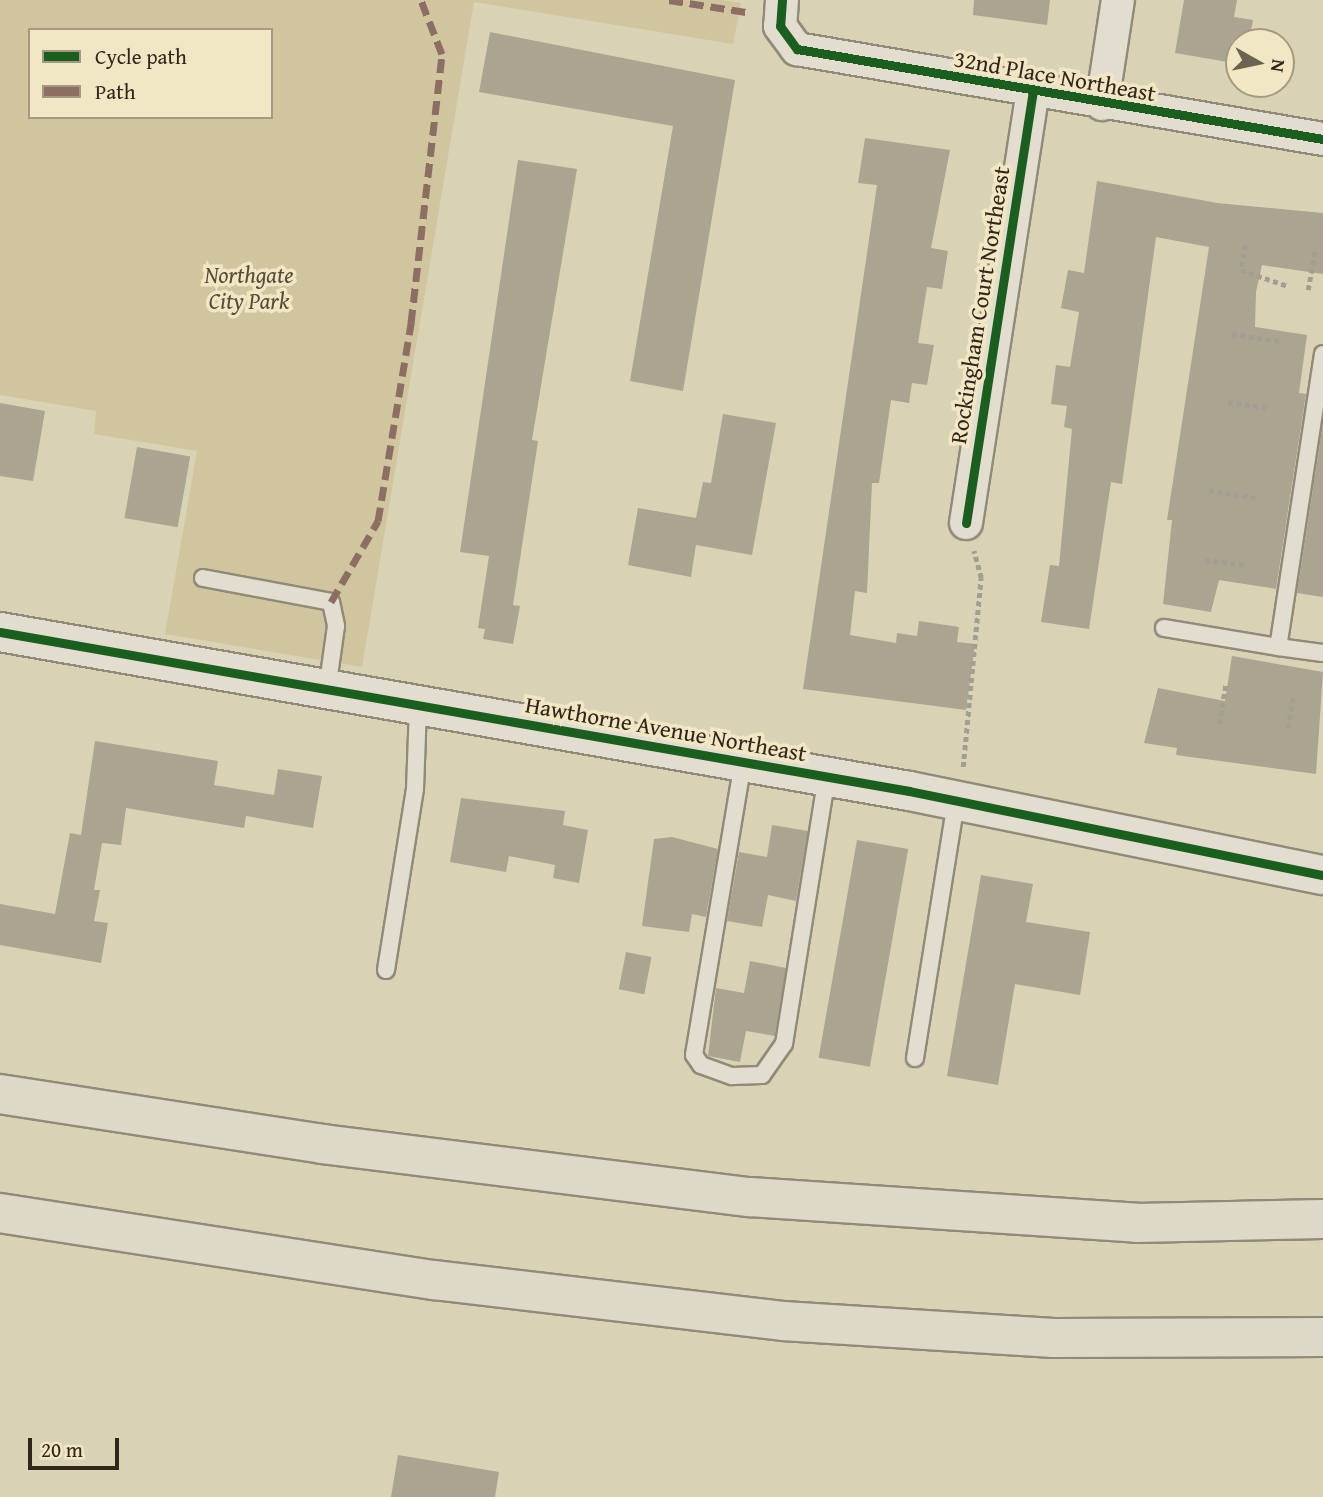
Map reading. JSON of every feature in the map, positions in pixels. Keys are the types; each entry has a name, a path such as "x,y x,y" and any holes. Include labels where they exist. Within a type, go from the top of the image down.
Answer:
{"highway":[{"path":"0,1094 350,1147 790,1201 1137,1223 1323,1219"},
{"path":"0,1213 435,1280 783,1321 1053,1338 1323,1337"}],"main road":[{"name":"Hawthorne Avenue Northeast","path":"0,632 827,776 959,785 1323,875"}],"street":[{"name":"32nd Place Northeast","path":"782,0 785,39 810,52 1102,104 1323,139"},
{"path":"1102,104 1118,0"},
{"name":"Rockingham Court Northeast","path":"966,523 1033,92"}],"lane":[{"path":"1278,647 1323,354"},
{"path":"203,578 331,602 336,626 327,690"},
{"path":"1164,628 1323,653"},
{"path":"386,970 415,789 418,706"},
{"path":"743,762 694,1055 701,1065 732,1076 762,1075 784,1044 827,776"},
{"path":"915,1058 959,785"}],"path":[{"path":"1246,245 1241,270 1288,286"},
{"path":"1308,290 1315,251"},
{"path":"1232,334 1279,341"},
{"path":"1228,402 1269,408"},
{"path":"1209,490 1255,498"},
{"path":"959,785 968,739 981,578 966,523"},
{"path":"1205,560 1244,565"},
{"path":"1219,724 1226,683"},
{"path":"1288,728 1293,695"}],"green space":[{"name":"Northgate City Park","path":"0,0 722,0 741,3 733,44 474,2 362,667 165,634 197,451 94,434 96,411 0,395"}],"building":[{"path":"974,0 1050,0 1047,25 973,15"},
{"path":"1184,0 1237,0 1234,17 1253,20 1252,28 1225,28 1225,61 1175,53"},
{"path":"490,32 735,80 683,391 630,381 673,126 479,92"},
{"path":"865,138 950,150 931,248 948,251 942,289 927,287 918,343 934,345 927,385 912,383 909,403 891,400 879,483 872,483 867,593 855,591 850,635 896,643 897,633 917,636 919,621 959,627 957,642 975,644 966,710 803,689 877,185 858,183"},
{"path":"518,160 577,169 532,440 538,441 513,605 520,606 513,644 483,639 485,629 478,628 489,556 460,552"},
{"path":"1097,181 1217,203 1323,213 1323,274 1262,265 1256,292 1255,327 1307,335 1299,393 1306,394 1276,589 1219,580 1211,612 1163,604 1172,520 1167,520 1209,247 1156,237 1122,484 1111,482 1089,629 1041,622 1050,565 1059,566 1072,429 1064,427 1067,406 1051,404 1056,365 1070,367 1079,312 1061,308 1068,270 1084,273"},
{"path":"0,403 45,411 33,481 0,476"},
{"path":"723,414 776,423 752,555 696,545 691,577 628,565 638,508 696,518 703,482 711,483"},
{"path":"1323,423 1323,597 1297,593"},
{"path":"137,447 190,456 178,527 124,518"},
{"path":"1232,656 1323,672 1316,774 1176,755 1177,748 1144,743 1158,688 1225,701"},
{"path":"95,741 218,761 214,785 274,795 278,769 322,776 313,828 246,816 244,828 126,808 121,845 102,843 94,890 100,890 94,921 108,923 101,963 0,945 0,904 55,914 70,833 81,835"},
{"path":"461,798 565,811 563,825 588,830 579,883 553,878 555,865 509,856 506,872 450,862"},
{"path":"772,825 808,831 796,901 768,895 762,927 727,921 739,852 767,857"},
{"path":"672,837 718,849 706,917 692,914 689,932 642,926 654,839"},
{"path":"857,840 908,849 870,1067 819,1058"},
{"path":"981,875 1033,884 1026,922 1090,932 1080,995 1015,984 998,1085 947,1076"},
{"path":"626,952 652,957 644,994 619,989"},
{"path":"750,961 786,968 775,1036 746,1031 740,1062 708,1056 716,988 744,993"},
{"path":"398,1455 499,1472 495,1497 391,1497"}],"marked path":[{"path":"331,602 378,521 411,323 442,54 421,0"},
{"path":"669,0 746,12"}],"cycle path":[{"path":"782,0 780,26 797,49 1323,139"},
{"path":"966,523 1033,92"},
{"path":"0,632 909,791 1323,875"}]}
